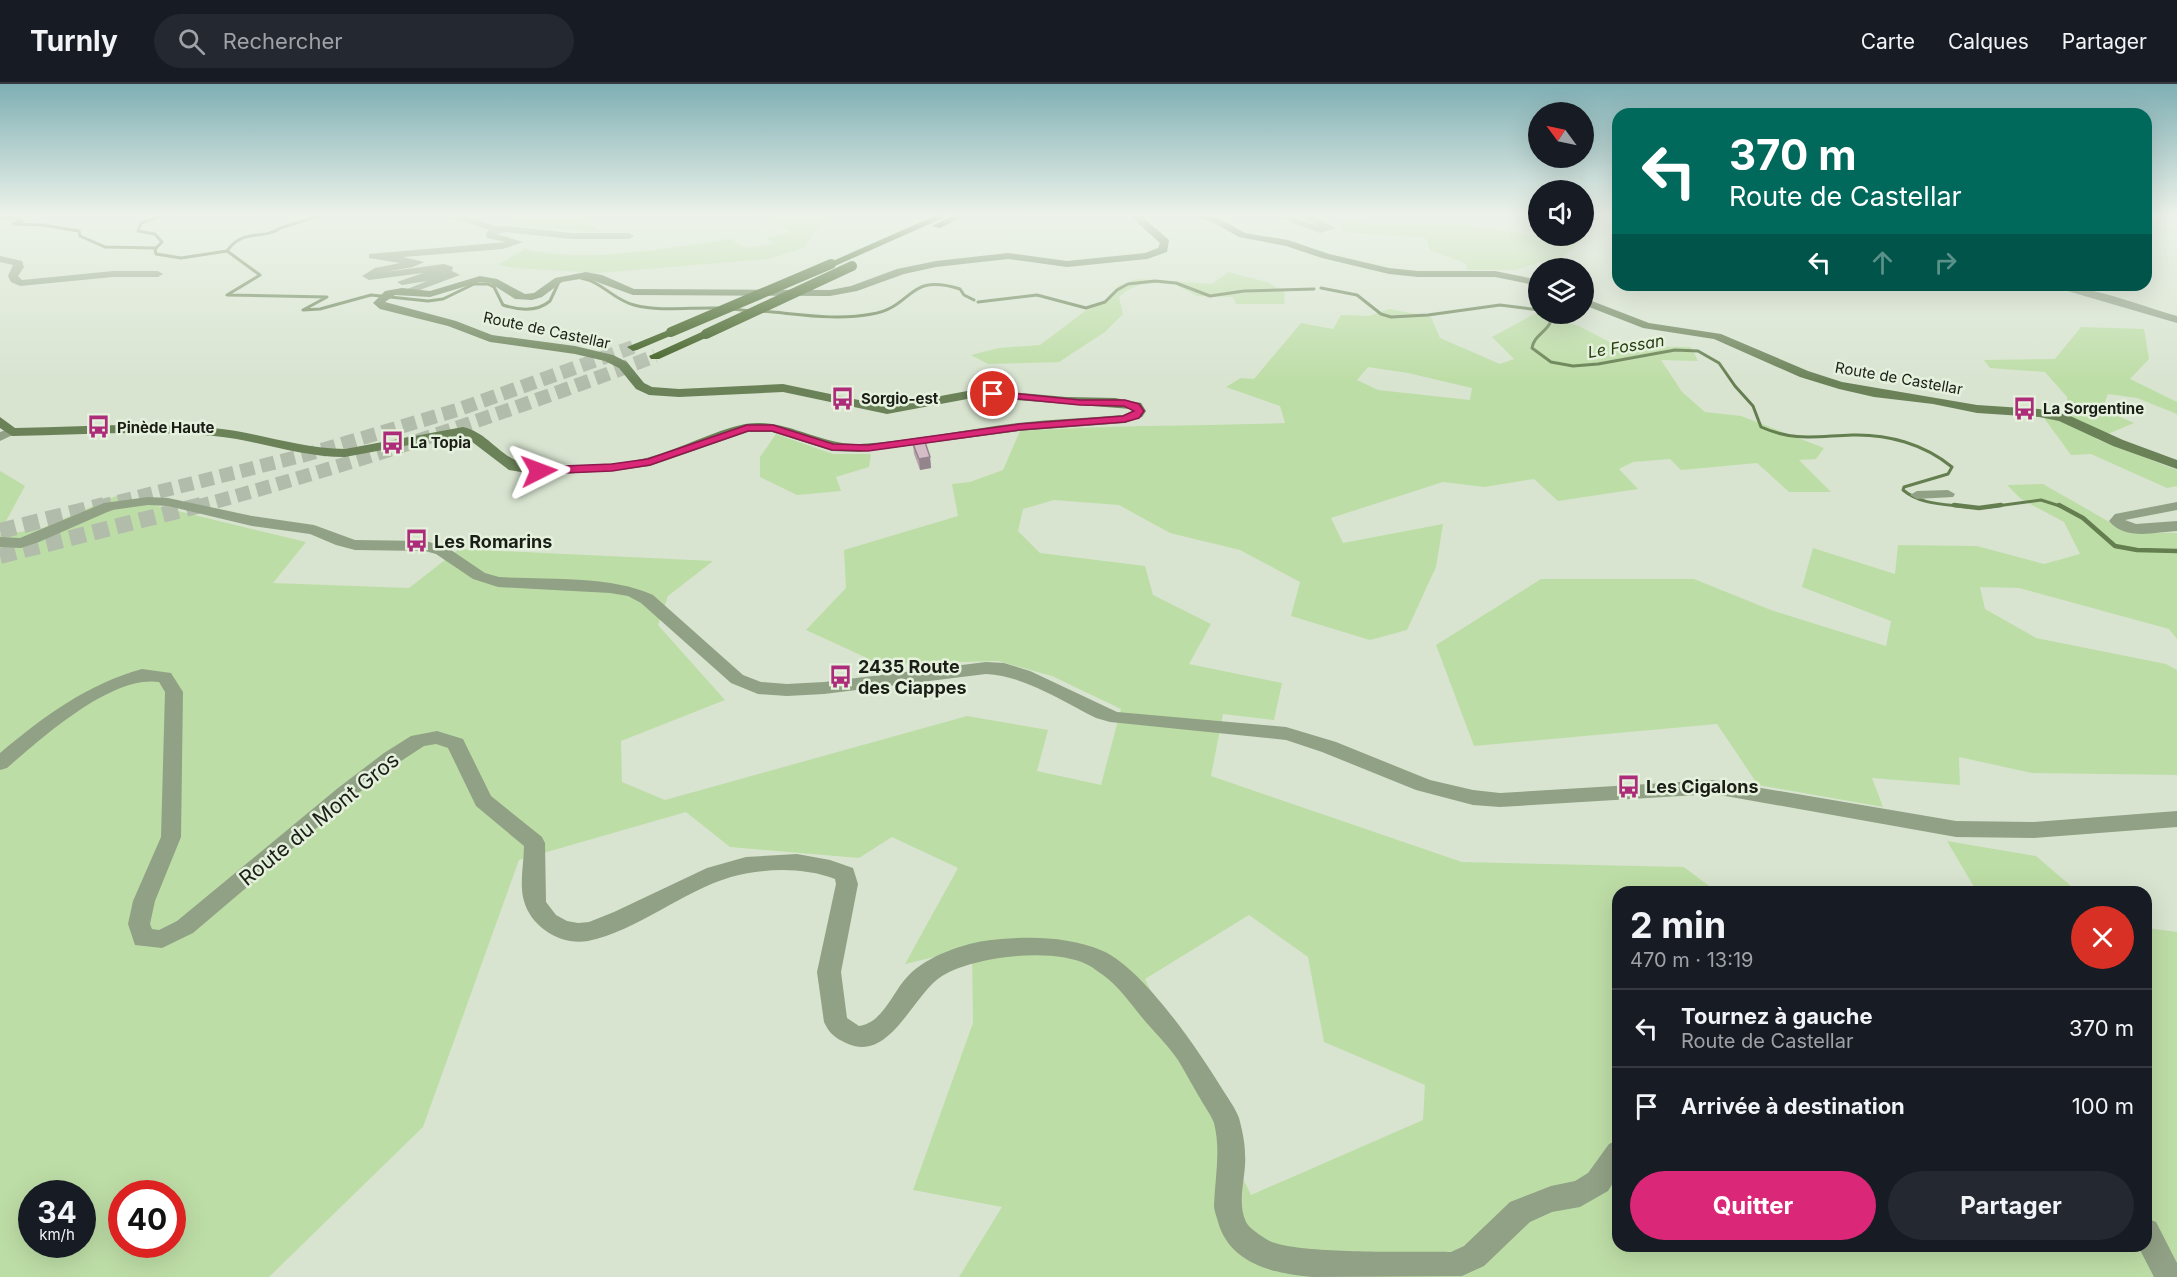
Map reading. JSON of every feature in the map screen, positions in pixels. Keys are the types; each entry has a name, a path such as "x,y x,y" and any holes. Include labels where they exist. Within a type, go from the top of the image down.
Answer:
{"highway":[{"path":"633,347 818,270"},
{"path":"655,356 844,270"}],"street":[{"path":"17,270 13,276 20,283 99,275 158,274"},
{"path":"383,270 369,274 369,277 424,270"},
{"path":"405,292 455,275 402,282 447,270"},
{"name":"Route de Castellar","path":"0,421 6,434 140,429 216,432 326,453 345,453 463,431 470,433 499,458 514,467 539,471 612,467 650,462 747,428 773,428 832,447 868,448 1019,427 1125,419 1135,416 1139,411 1136,406 1125,403 1080,402 993,394 952,396 921,405 887,410 783,388 662,393 640,386 623,365 609,358 575,350 490,338 452,323 384,307 380,303 385,296 405,292 436,294 482,279 496,282 516,297 531,298 539,295 552,283 587,275 595,276 620,289 633,292 830,293 853,289 908,270"},
{"path":"1383,270 1418,274 1496,274 1528,281"},
{"path":"2079,291 2177,320"},
{"name":"Route de Castellar","path":"1594,305 1647,326 1717,336 1804,374 1839,385 1874,393 1934,400 1977,409 2039,413 2063,418 2118,443 2177,465"},
{"path":"1917,495 1948,494"},
{"path":"0,542 21,543 100,509 124,503 148,501 168,502 252,521 314,530 341,542 356,545 426,546 442,550 479,576 498,582 610,588 632,592 646,599 737,680 758,688 787,690 825,688 963,670 1004,669 1024,675 1103,714 1273,731 1303,737 1417,784 1450,795 1475,799 1500,800 1714,787 1956,829 2034,830 2177,819"},
{"path":"2177,506 2120,517 2117,520 2120,525 2131,528 2177,526"},
{"name":"Route du Mont Gros","path":"0,763 30,738 94,695 121,681 143,675 165,677 174,692 171,837 144,901 139,924 143,938 162,939 185,927 345,793 391,758 418,741 437,737 456,744 483,801 535,843 535,903 546,921 562,930 587,932 617,921 716,874 745,866 772,862 830,868 845,874 847,884 830,972 836,1022 843,1030 858,1037 871,1035 885,1025 917,982 934,969 963,956 989,948 1037,947 1072,950 1096,958 1123,977 1186,1052 1226,1119 1232,1154 1228,1208 1234,1232 1262,1254 1291,1261 1343,1265 1452,1266 1474,1256 1520,1212 1551,1199 1581,1194 1598,1182 1612,1162"},
{"path":"2152,1244 2169,1277"}],"green space":[{"path":"543,270 638,270 598,273"},
{"path":"1229,272 1269,283 1285,293 1284,304 1236,304 1233,297 1197,296 1176,285 1158,283 1139,285 1119,297 1123,314 1105,332 1059,362 988,364 971,355 999,348 1040,345 1085,311 1106,302 1118,286 1137,279 1212,284"},
{"path":"1389,309 1431,317 1440,338 1500,364 1514,359 1492,337 1528,317 1528,324 1579,326 1617,346 1691,347 1698,361 1661,360 1682,392 1705,412 1741,416 1824,448 1816,459 1799,460 1831,492 1789,492 1757,463 1681,470 1670,459 1633,462 1619,469 1638,489 1558,501 1534,479 1484,487 1443,482 1331,518 1343,543 1443,524 1436,567 1407,630 1370,640 1291,616 1300,582 1240,550 1170,533 1119,505 1054,500 1023,509 1018,531 1040,553 1145,566 1153,595 1211,624 1189,664 1282,683 1274,720 1223,714 1211,776 1462,862 1684,867 1709,886 1612,886 1612,1252 2152,1252 2152,929 2177,932 2177,1277 959,1277 1002,1207 913,1190 973,1023 972,948 905,964 958,868 892,837 859,858 730,847 686,812 519,860 423,1127 269,1277 0,1277 0,534 38,530 116,496 306,542 273,583 409,588 459,549 713,561 668,596 658,625 725,700 621,741 622,782 665,800 967,716 1048,730 1037,771 1101,785 1121,709 1052,676 998,661 880,664 806,630 846,588 844,550 958,516 952,484 970,482 1003,470 1020,431 1285,423 1280,406 1226,387 1241,378 1254,379 1301,323 1333,329 1341,315 1369,316","holes":["1368,367 1408,373 1472,388 1470,400 1378,390 1357,380","1249,915 1308,957 1324,1042 1425,1085 1423,1120 1251,1195 1145,979"]},
{"path":"2081,327 2144,329 2149,359 2130,379 2177,402 2177,414 2137,398 2108,394 2102,409 2134,423 2096,439 2177,470 2177,486 2167,488 2091,454 2071,455 2044,418 2068,412 2067,397 2045,372 1990,368 1984,360 2055,359"},
{"path":"776,434 833,454 871,454 869,467 836,477 841,491 797,495 760,477 760,457"},
{"path":"0,471 25,486 0,532"},
{"path":"2043,484 2127,532 2177,533 2177,639 2169,629 2019,588 1980,587 1985,609 2036,638 2166,664 2177,670 2177,775 2032,773 1959,757 1960,785 1872,778 1883,807 1758,785 1717,724 1474,746 1436,645 1541,579 1694,579 1771,610 1886,646 1891,621 1802,587 1813,548 1895,574 1898,545 1977,546 2044,564 2080,554 2064,522 2021,499 2007,485"},
{"path":"1947,841 2036,856 2071,886 1973,886"}],"building":[{"path":"925,442 930,457 919,459 913,444"}],"waterway":[{"name":"Le Fossan","path":"253,270 260,275 227,295 327,297 303,310 320,309 371,295 428,301 443,299 474,284 488,284 494,287 503,305 521,309 533,308 550,301 558,284"},
{"name":"Le Fossan","path":"581,278 595,283 634,305 665,309 718,308"},
{"name":"Le Fossan","path":"978,302 1037,295 1086,308 1105,302 1117,290 1128,284 1155,281 1176,283 1210,296 1244,291 1314,289"},
{"name":"Le Fossan","path":"762,311 831,317 872,314 886,310 912,292 930,285 960,289 964,295 974,300"},
{"name":"Le Fossan","path":"1321,288 1357,295 1381,314 1391,317 1428,315 1500,305 1528,309"},
{"name":"Le Fossan","path":"732,309 751,311"},
{"name":"Le Fossan","path":"1549,324 1535,340 1532,348 1551,362 1573,366 1598,364 1675,350 1698,351 1719,363 1753,406 1761,427 1773,432 1796,436 1879,436 1905,442 1930,452 1952,467 1948,474 1904,487 1903,490 1925,501 1967,507"},
{"name":"Le Fossan","path":"1989,507 2041,500 2062,507"},
{"name":"Le Fossan","path":"1954,505 1979,508 2001,505"},
{"name":"Le Fossan","path":"2062,507 2083,518 2115,546 2137,550 2177,551"}],"tunnel":[{"path":"98,507 305,455 457,410 633,347"},
{"path":"196,507 427,438 655,356"},
{"path":"0,531 104,505"},
{"path":"0,556 201,505"}],"place":[{"name":"Sorgio-est","path":"843,398"},
{"name":"La Sorgentine","path":"2025,408"},
{"name":"Pinède Haute","path":"99,427"},
{"name":"La Topia","path":"392,442"},
{"name":"Les Romarins","path":"416,541"},
{"name":"2435 Route des Ciappes","path":"840,676"},
{"name":"Les Cigalons","path":"1628,786"}],"route":[{"path":"539,471 612,467 650,462 747,428 773,428 832,447 868,448 1041,424 1125,419 1135,416 1139,411 1136,406 1125,403 1080,402 993,394"}]}
